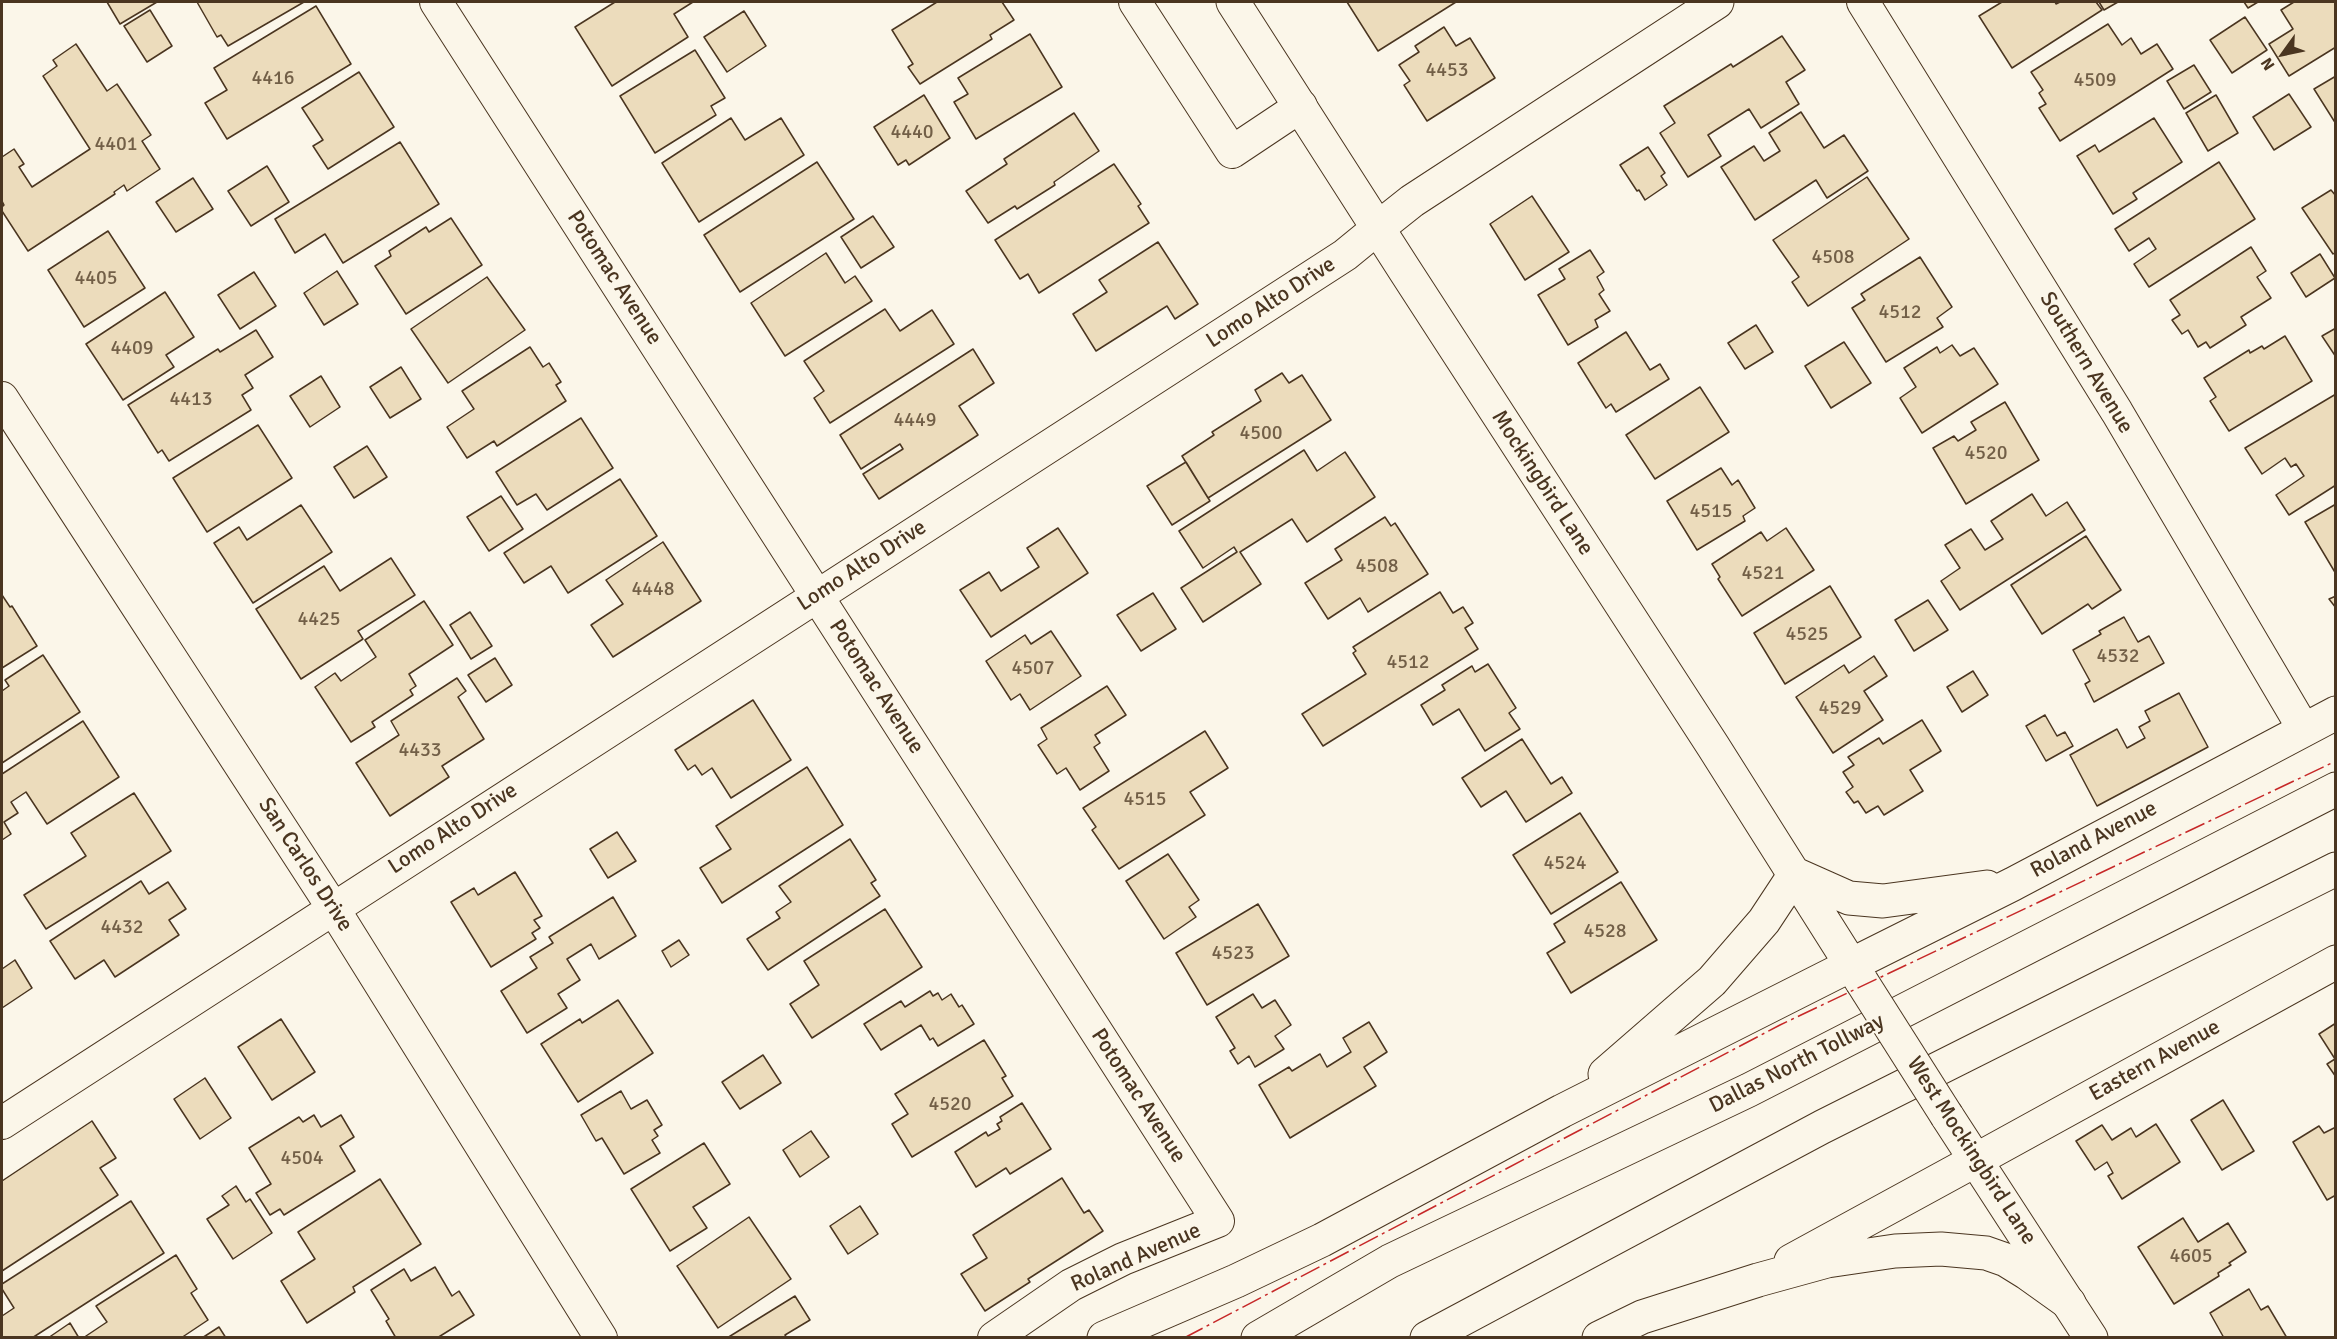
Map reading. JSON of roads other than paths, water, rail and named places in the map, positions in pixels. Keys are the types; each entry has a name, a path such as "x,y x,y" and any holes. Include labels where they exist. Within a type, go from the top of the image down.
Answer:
{"main road":[{"name":"Mockingbird Lane","path":"1233,2 1857,973"},
{"name":"Lomo Alto Drive","path":"1378,228 1412,201 1717,2"},
{"name":"Roland Avenue","path":"1562,1111 1857,973 2013,884 2336,713"},
{"name":"Dallas North Tollway","path":"1258,1338 1390,1262 1749,1090 2336,789"},
{"path":"1427,1338 1822,1126 2336,869"},
{"path":"1104,1338 1236,1281 1322,1240 1562,1111 1712,981 1764,921 1795,874 1849,898 1883,901 2013,884"},
{"name":"Eastern Avenue","path":"1758,1280 1828,1239 2336,962"},
{"name":"West Mockingbird Lane","path":"1857,973 2091,1338"},
{"path":"1599,1338 1642,1317 1758,1280 1827,1262 1895,1251 1970,1250 1986,1252 2006,1260 2069,1303"}],"street":[{"name":"Potomac Avenue","path":"436,2 1218,1221"},
{"path":"1135,2 1232,152 1301,106"},
{"name":"Southern Avenue","path":"1863,2 2117,412 2303,729"},
{"name":"Lomo Alto Drive","path":"2,1123 1345,255 1378,228"},
{"name":"San Carlos Drive","path":"2,398 333,908 601,1338"},
{"name":"Roland Avenue","path":"994,1338 1082,1280 1123,1259 1218,1221"}]}
